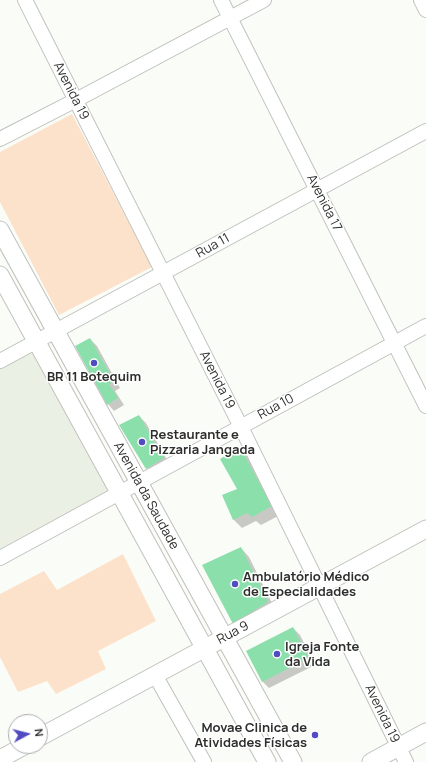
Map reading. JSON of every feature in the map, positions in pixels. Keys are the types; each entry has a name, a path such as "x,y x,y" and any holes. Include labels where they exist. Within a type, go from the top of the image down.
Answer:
{"street":[{"name":"Avenida 19","path":"25,0 241,427 406,762"},
{"name":"Avenida 17","path":"221,0 426,406"},
{"path":"0,139 264,0"},
{"path":"421,0 426,10"},
{"name":"Rua 11","path":"0,361 164,274 426,131"},
{"name":"Avenida da Saudade","path":"0,230 293,762"},
{"name":"Avenida da Saudade","path":"0,275 206,648 267,762"},
{"name":"Rua 10","path":"0,558 426,326"},
{"name":"Rua 9","path":"48,733 426,529"},
{"path":"155,675 204,762"},
{"path":"371,762 426,732"},
{"path":"2,762 0,759 9,754"}],"shaded area":[{"path":"72,114 152,267 59,315 0,202 0,152"},
{"path":"33,350 111,490 0,549 0,368"},
{"path":"123,554 156,621 98,651 106,669 56,694 47,681 18,692 0,657 0,594 44,571 57,590"}],"building":[{"name":"BR 11 Botequim","path":"90,338 114,381 109,384 118,398 107,405 75,346"},
{"name":"Restaurante e Pizzaria Jangada","path":"139,415 164,458 146,469 119,425"},
{"path":"240,447 272,506 252,517 247,513 233,520 222,495 237,489 220,459"},
{"name":"Ambulatório Médico de Especialidades","path":"241,547 268,602 233,624 202,565"},
{"name":"Igreja Fonte da Vida","path":"293,627 309,658 262,682 246,651"}],"place":[{"name":"BR 11 Botequim","path":"94,363"},
{"name":"Restaurante e Pizzaria Jangada","path":"142,442"},
{"name":"Ambulatório Médico de Especialidades","path":"235,584"},
{"name":"Igreja Fonte da Vida","path":"277,654"},
{"name":"Movae Clinica de Atividades Físicas","path":"315,735"}]}
